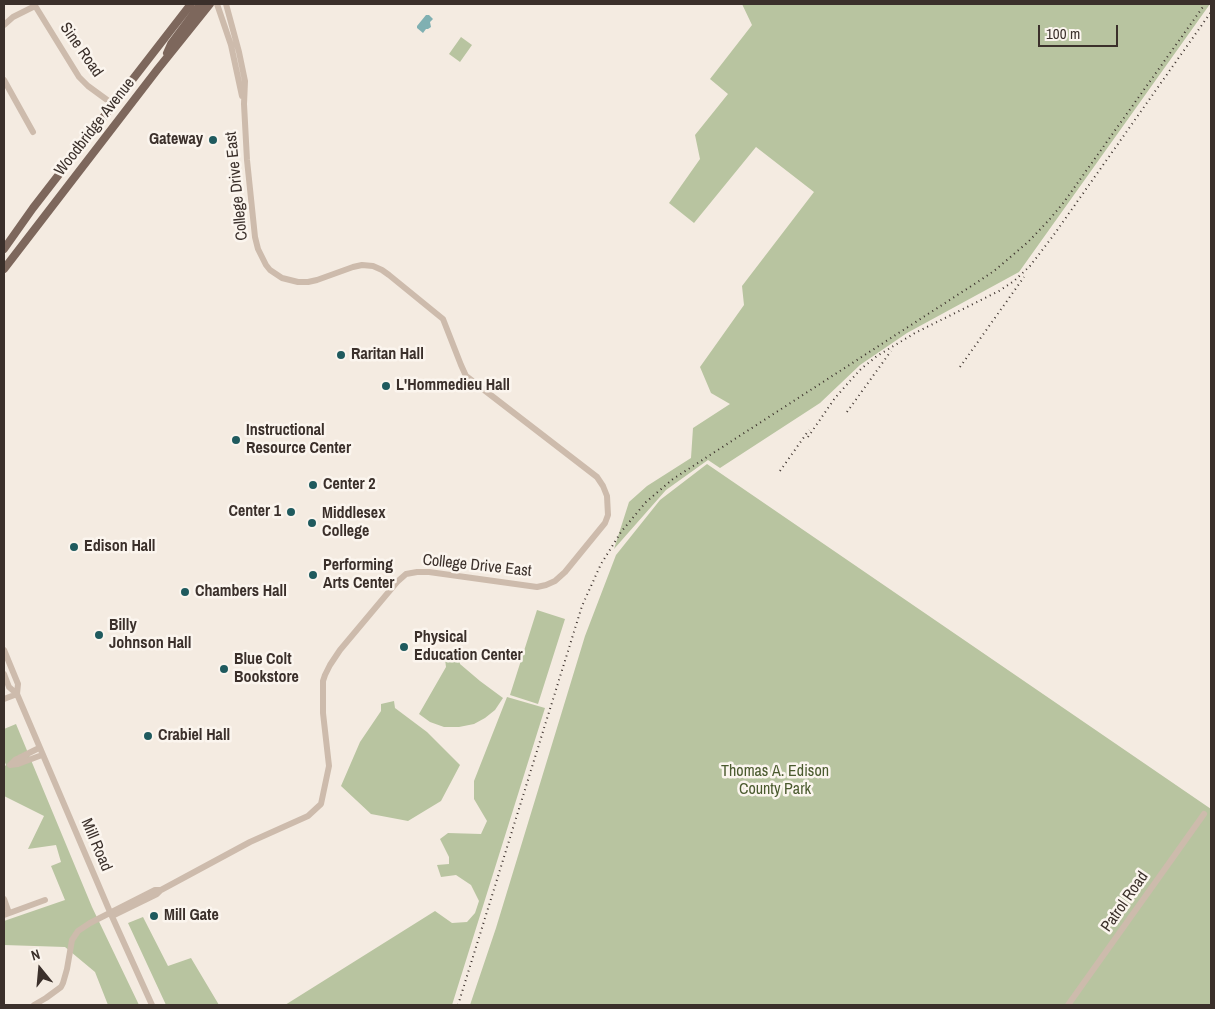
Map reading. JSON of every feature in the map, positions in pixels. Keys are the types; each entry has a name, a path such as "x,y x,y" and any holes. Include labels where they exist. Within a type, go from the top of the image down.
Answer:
{"main road":[{"name":"Woodbridge Avenue","path":"4,249 33,208 191,4"},
{"path":"157,70 171,44 201,4"},
{"name":"Woodbridge Avenue","path":"4,269 210,4"}],"street":[{"path":"217,4 231,45 244,104"},
{"name":"College Drive East","path":"34,1005 57,991 63,982 67,969 72,940 74,936 90,923 155,890 161,890 250,842 308,816 321,804 329,766 324,713 323,681 325,674 340,650 397,582 406,574 429,572 537,587 546,585 555,582 565,572 605,523 608,515 607,496 597,478 466,376 443,319 390,275 373,266 362,265 317,280 298,282 282,278 270,270 262,260 255,237 247,160 244,104 245,81 226,4"},
{"name":"Sine Road","path":"35,5 80,77 88,86 114,105"},
{"path":"4,25 35,5"},
{"path":"4,80 33,132"},
{"name":"Mill Road","path":"4,650 18,684 17,694"},
{"name":"Mill Road","path":"4,674 9,687 17,694 152,1005"},
{"path":"4,699 17,694"},
{"path":"7,766 15,760 41,751"},
{"name":"Patrol Road","path":"1068,1005 1204,814"},
{"path":"4,899 7,914 45,900"}],"green space":[{"path":"742,4 1210,4 1019,272 907,333 860,365 820,403 720,468 708,460 666,490 614,549 629,502 647,486 691,458 693,428 730,404 711,393 700,367 744,305 742,286 814,192 756,147 694,223 669,203 700,159 695,135 728,94 710,79 752,25"},
{"path":"461,37 472,45 460,62 449,54"},
{"name":"Thomas A. Edison County Park","path":"707,464 1211,809 1211,1005 470,1005 496,928 585,636 616,555 660,500"},
{"path":"537,610 565,619 538,704 510,695"},
{"path":"459,657 460,664 503,698 495,710 474,724 444,727 430,722 419,714 446,667 445,659"},
{"path":"507,697 545,708 452,1005 285,1005 435,911 452,923 467,922 475,913 479,901 471,885 456,875 441,877 437,865 449,864 449,857 440,839 448,833 481,834 487,821 474,799 474,781"},
{"path":"394,701 395,708 427,732 460,765 441,801 408,821 371,814 341,786 360,742 381,711 381,704"},
{"path":"16,724 92,907 139,1005 108,1005 95,972 65,947 4,945 4,921 65,900 51,866 61,862 56,845 28,849 44,816 4,796 4,767 6,765 4,760 4,729"},
{"path":"143,917 168,966 191,958 219,1005 166,1005 128,923"}],"water":[{"path":"426,15 433,19 430,22 431,27 423,33 417,26"}],"railway":[{"path":"458,1005 582,606 601,564 621,532 646,502 673,479 994,271 1028,242 1064,202 1205,4"},
{"path":"808,437 835,398 861,369 877,356 915,333 999,291 1014,281 1030,266 1211,12"},
{"path":"960,367 1024,277"},
{"path":"847,412 891,351"},
{"path":"780,471 809,430"}],"place":[{"name":"Gateway","path":"213,140"},
{"name":"Raritan Hall","path":"341,355"},
{"name":"L'Hommedieu Hall","path":"386,386"},
{"name":"Instructional Resource Center","path":"236,440"},
{"name":"Center 2","path":"313,485"},
{"name":"Center 1","path":"291,512"},
{"name":"Middlesex College","path":"312,523"},
{"name":"Edison Hall","path":"74,547"},
{"name":"Performing Arts Center","path":"313,575"},
{"name":"Chambers Hall","path":"185,592"},
{"name":"Billy Johnson Hall","path":"99,635"},
{"name":"Physical Education Center","path":"404,647"},
{"name":"Blue Colt Bookstore","path":"224,669"},
{"name":"Crabiel Hall","path":"148,736"},
{"name":"Mill Gate","path":"154,916"}]}
